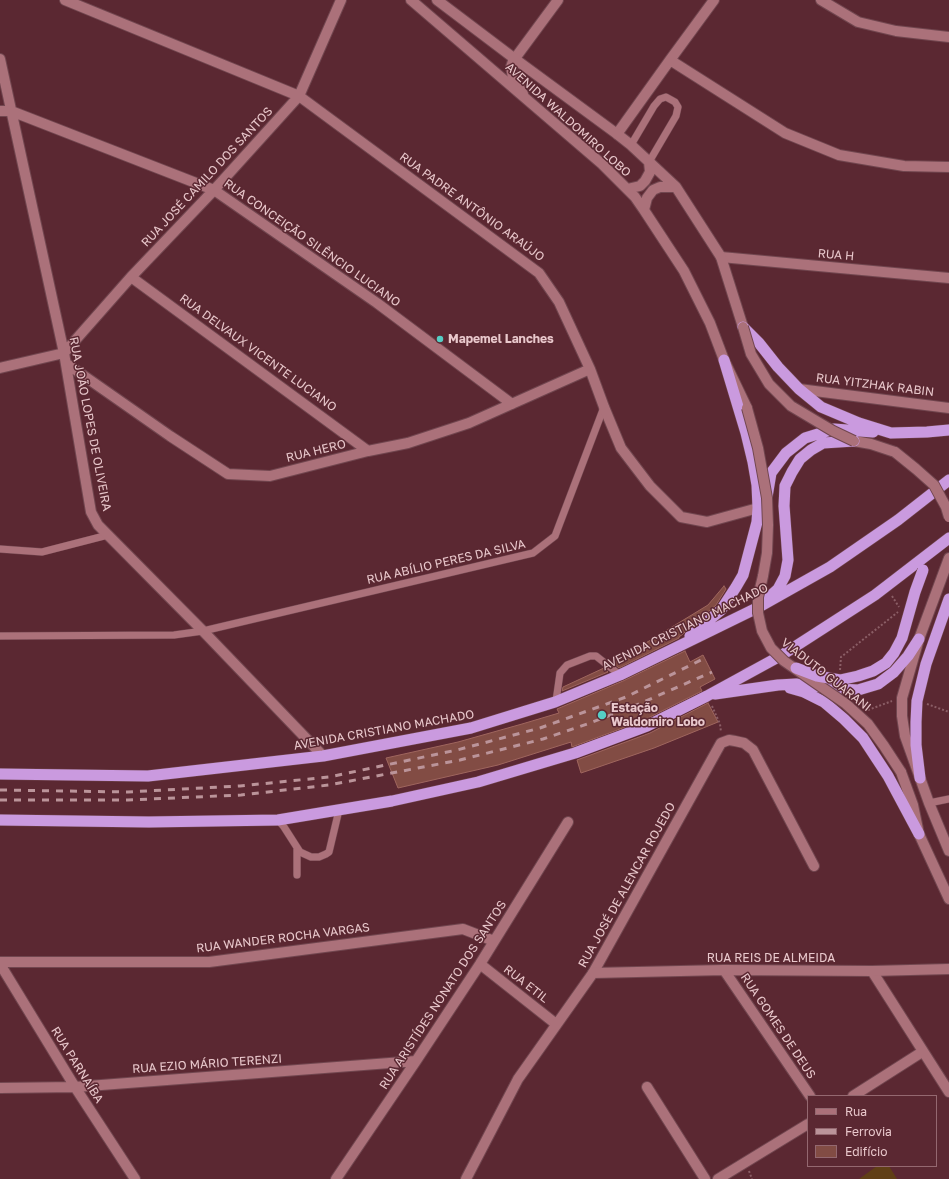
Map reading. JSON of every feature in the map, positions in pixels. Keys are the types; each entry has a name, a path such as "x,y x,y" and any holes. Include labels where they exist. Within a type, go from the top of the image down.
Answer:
{"highway":[{"path":"743,327 759,343 798,389 821,407 859,423 891,433"},
{"path":"676,647 721,610 736,587 743,575 757,522 757,485 753,462 724,360"},
{"path":"767,498 771,473 786,453 805,438 834,429 891,433 949,430"},
{"path":"759,607 778,589 785,576 788,560 784,506 786,486 792,472 800,459 823,442 854,441"},
{"name":"AVENIDA CRISTIANO MACHADO","path":"0,774 148,776 323,756 472,728 556,701 620,675 759,607 830,567 898,520 949,480"},
{"path":"0,820 149,822 278,820 392,801 478,782 575,753 647,726 707,696 782,655 875,594 949,538"},
{"path":"796,668 817,676 840,680 874,671 886,663 894,653 902,638 923,570 934,550"},
{"path":"920,778 916,745 917,701 926,664 949,598"},
{"path":"707,696 778,684 796,684 858,690 878,684 894,672 908,656 919,639"},
{"path":"778,684 804,692 824,702 844,719 862,738 888,776 919,834"}],"street":[{"name":"RUA PADRE ANTÔNIO ARAÚJO","path":"65,0 299,96 539,273 560,302 590,369 621,448 650,486 682,517 707,522 758,508"},
{"name":"RUA JOSÉ CAMILO DOS SANTOS","path":"66,358 131,277 214,190 299,96 341,0"},
{"name":"AVENIDA WALDOMIRO LOBO","path":"411,0 602,164 627,189 644,210 684,271 710,324 724,360 747,408"},
{"name":"AVENIDA WALDOMIRO LOBO","path":"437,0 617,134 650,162 676,187 721,258 751,354 770,384 791,406 833,431 854,441 871,444 895,452 916,468 934,485 946,507 949,517"},
{"path":"532,104 520,90 513,78 511,68 515,59 558,0"},
{"path":"617,134 714,0"},
{"path":"821,0 858,22 896,31 949,37"},
{"name":"RUA JOÃO LOPES DE OLIVEIRA","path":"0,59 66,358 91,512 98,525 203,631 323,756"},
{"path":"670,60 785,133 839,155 904,166 949,167"},
{"path":"0,112 12,111"},
{"name":"RUA CONCEIÇÃO SILÊNCIO LUCIANO","path":"12,111 214,190 377,303 512,404"},
{"path":"627,189 638,187 645,181 650,172 650,162"},
{"path":"644,210 647,198 653,190 660,187 676,187"},
{"name":"RUA H","path":"721,258 949,278"},
{"name":"RUA DELVAUX VICENTE LUCIANO","path":"131,277 368,451"},
{"path":"0,368 66,358"},
{"name":"RUA HERO","path":"66,358 170,436 228,474 270,476 368,451 408,443 469,423 590,369"},
{"name":"RUA YITZHAK RABIN","path":"798,389 949,408"},
{"name":"VIADUTO GUARANI","path":"747,408 758,448 767,498 767,553 758,597 758,613 762,631 771,648 784,661 846,704 868,724 901,772 913,805 919,834"},
{"path":"949,558 919,639 902,698 902,716 905,736 929,803 946,838 949,850"},
{"path":"721,743 729,740 735,741 744,743 753,750 814,866"},
{"name":"RUA JOSÉ DE ALENCAR ROJEDO","path":"466,1179 518,1079 593,973 721,743"},
{"name":"RUA ARISTÍDES NONATO DOS SANTOS","path":"336,1179 480,964 568,822"},
{"path":"919,834 949,899"},
{"name":"RUA WANDER ROCHA VARGAS","path":"0,963 209,962 463,929 494,941"},
{"name":"RUA PARNAÍBA","path":"0,963 75,1087 135,1179"},
{"name":"RUA ETIL","path":"480,964 556,1024"},
{"name":"RUA REIS DE ALMEIDA","path":"593,973 724,970 872,971 949,969"},
{"name":"RUA GOMES DE DEUS","path":"724,970 809,1095"},
{"path":"872,971 922,1052 949,1092"},
{"path":"855,1095 922,1052"},
{"name":"RUA EZIO MÁRIO TERENZI","path":"0,1088 75,1087 416,1061"},
{"path":"648,1087 705,1179"},
{"path":"718,1179 807,1125"}],"lane":[{"path":"631,145 654,106 660,99 666,97 675,102 678,108 676,116 650,162"},
{"name":"RUA ABÍLIO PERES DA SILVA","path":"0,636 174,635 203,631 532,553 555,536 604,407"},
{"path":"0,549 42,552 108,535"},
{"path":"556,701 560,673 567,665 590,656 596,656 620,675"},
{"path":"929,803 949,799"},
{"path":"278,820 300,852 311,857 319,857 329,852 339,810"},
{"path":"297,849 297,875"}],"path":[{"path":"707,696 720,724 721,743"}],"shaded area":[{"path":"876,1167 890,1167 897,1179 859,1179"}],"building":[{"path":"724,586 726,589 716,605 679,638 619,668 613,663 708,605"},
{"path":"685,651 690,662 703,655 715,679 700,687 702,691 644,720 572,747 571,742 498,765 398,788 386,758 458,742 559,713 557,709 623,681"},
{"path":"604,668 608,672 562,691 563,687"},
{"path":"708,703 718,722 654,748 581,773 577,760 650,733"}],"railway":[{"path":"0,790 128,792 240,786 329,777 457,750 540,728 626,697 705,658"},
{"path":"0,800 128,800 241,795 329,785 460,760 543,739 632,707 712,672"}],"place":[{"name":"Mapemel Lanches","path":"440,339"},
{"name":"Estação Waldomiro Lobo","path":"602,715"}]}
